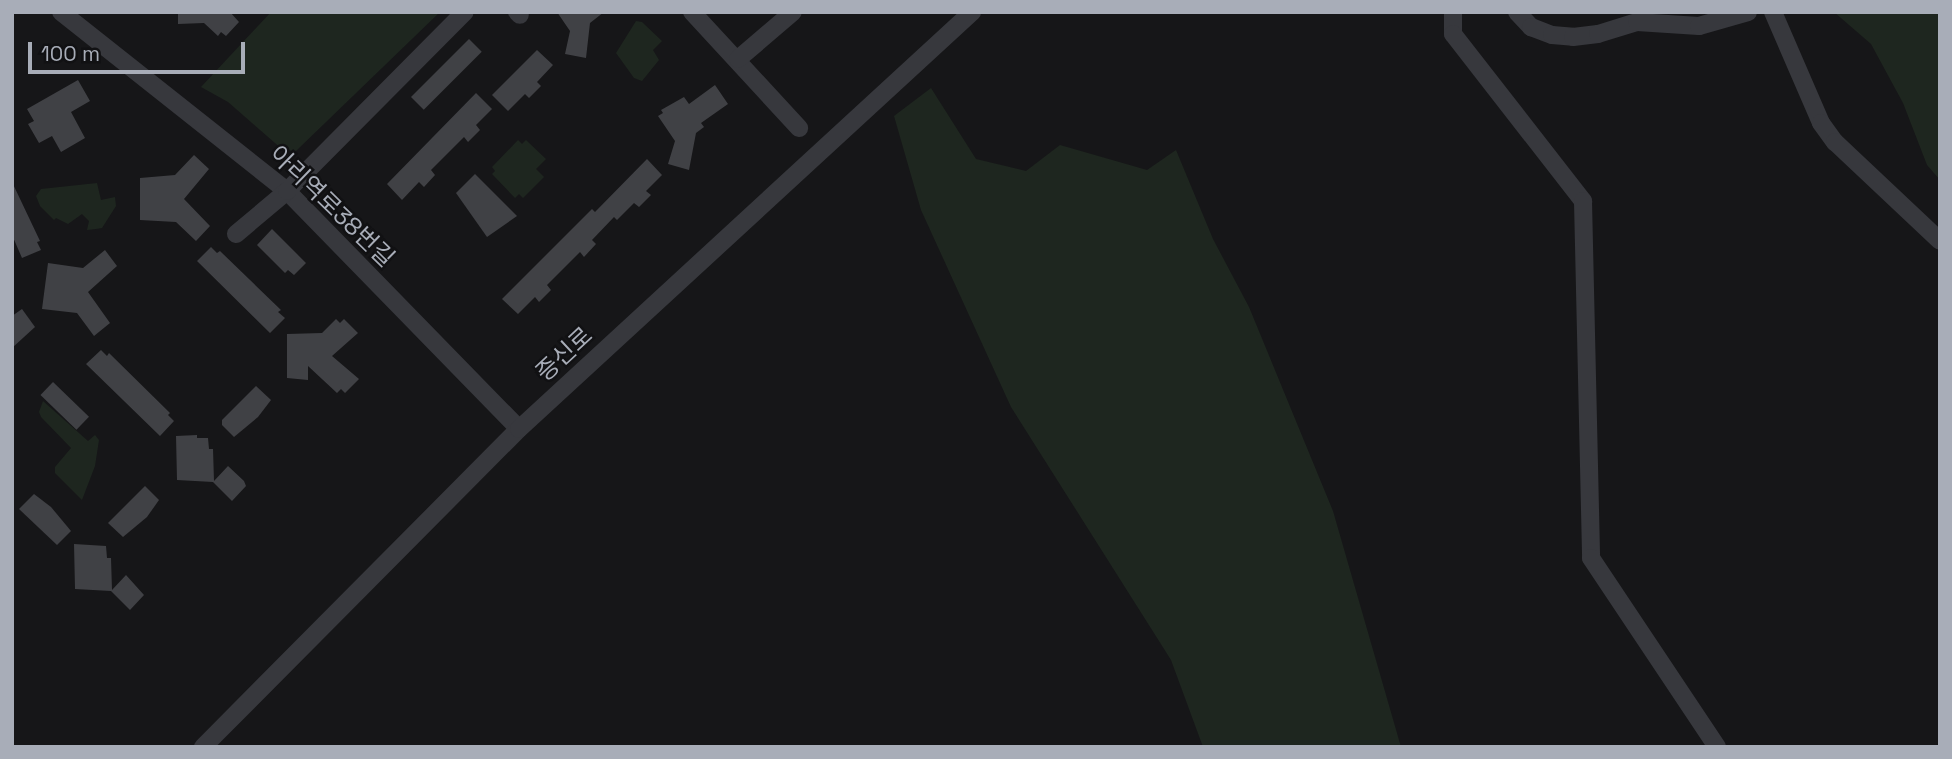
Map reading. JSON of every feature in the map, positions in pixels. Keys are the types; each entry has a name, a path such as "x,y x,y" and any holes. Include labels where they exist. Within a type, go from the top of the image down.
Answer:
{"street":[{"name":"아리역로38번길","path":"61,12 287,191 519,429"},
{"path":"236,234 287,191 466,12"},
{"path":"692,12 799,128"},
{"path":"738,59 793,12"},
{"name":"증신로","path":"203,747 519,429 972,12"},
{"path":"1453,12 1453,34 1583,201 1591,558 1717,747"},
{"path":"1517,12 1531,27 1552,35 1573,37 1598,34 1637,22 1699,26 1748,12"},
{"path":"1773,12 1821,123 1835,142 1940,241"}],"shaded area":[{"path":"271,12 440,12 296,151 283,150 228,102 201,87"},
{"path":"1834,12 1940,12 1940,180 1927,165 1903,103 1871,44"},
{"path":"636,21 642,22 662,41 653,50 659,60 642,81 634,78 616,53"},
{"path":"931,88 976,159 1026,171 1060,145 1147,170 1176,150 1213,239 1249,307 1333,511 1401,747 1203,747 1171,660 1011,407 921,210 894,116"},
{"path":"518,140 522,144 526,140 546,159 536,169 544,177 523,198 519,194 515,198 492,174 495,171 492,167"},
{"path":"97,183 101,200 115,197 116,206 102,228 87,230 89,221 82,214 68,224 56,218 54,220 40,206 36,196 41,189"},
{"path":"43,401 88,441 95,435 99,440 95,466 82,500 55,473 55,467 71,448 41,417 39,412"}],"building":[{"path":"178,12 230,12 239,22 226,36 221,32 218,36 204,23 178,24"},
{"path":"557,12 604,12 590,23 586,58 565,54 570,31"},
{"path":"469,39 482,52 424,110 411,97"},
{"path":"537,50 553,65 537,82 541,86 529,98 525,94 508,111 492,95"},
{"path":"78,80 90,101 71,112 85,138 61,152 52,136 39,143 28,124 34,121 27,109"},
{"path":"715,85 728,104 701,123 704,127 696,133 689,170 668,164 675,141 658,116 663,113 661,110 684,97 689,104"},
{"path":"476,93 492,109 476,125 480,130 468,142 464,137 431,170 435,175 424,187 419,182 402,200 387,184"},
{"path":"194,155 209,169 184,199 210,226 196,241 176,222 140,220 140,178 175,175"},
{"path":"647,159 662,175 646,191 651,195 639,207 634,203 617,220 614,217 592,240 596,244 584,257 580,252 547,285 551,290 539,302 535,297 518,314 502,299 592,209 595,212"},
{"path":"475,174 517,216 487,237 456,193"},
{"path":"12,182 40,241 37,242 41,250 22,258 12,235"},
{"path":"272,229 306,263 294,275 288,270 285,273 257,245"},
{"path":"211,247 217,253 220,251 281,310 278,312 285,318 270,333 197,261"},
{"path":"105,250 117,266 88,292 110,323 94,336 77,313 42,309 48,263 83,268"},
{"path":"22,309 35,327 12,348 12,316"},
{"path":"336,319 340,323 344,319 358,333 332,356 359,379 345,393 341,389 337,393 308,366 308,380 287,378 287,334 322,333"},
{"path":"101,350 107,356 109,353 170,413 168,415 174,421 160,436 86,364"},
{"path":"53,382 89,417 76,430 40,395"},
{"path":"256,386 271,400 258,417 234,437 222,425 222,420"},
{"path":"197,435 197,438 208,438 209,449 213,449 214,481 228,466 244,481 246,486 232,501 213,482 177,480 176,436"},
{"path":"145,486 159,500 147,517 123,537 108,523"},
{"path":"34,494 51,507 71,531 57,545 19,509"},
{"path":"74,544 106,546 107,558 111,558 112,590 126,575 144,595 130,610 111,591 75,589"}]}
